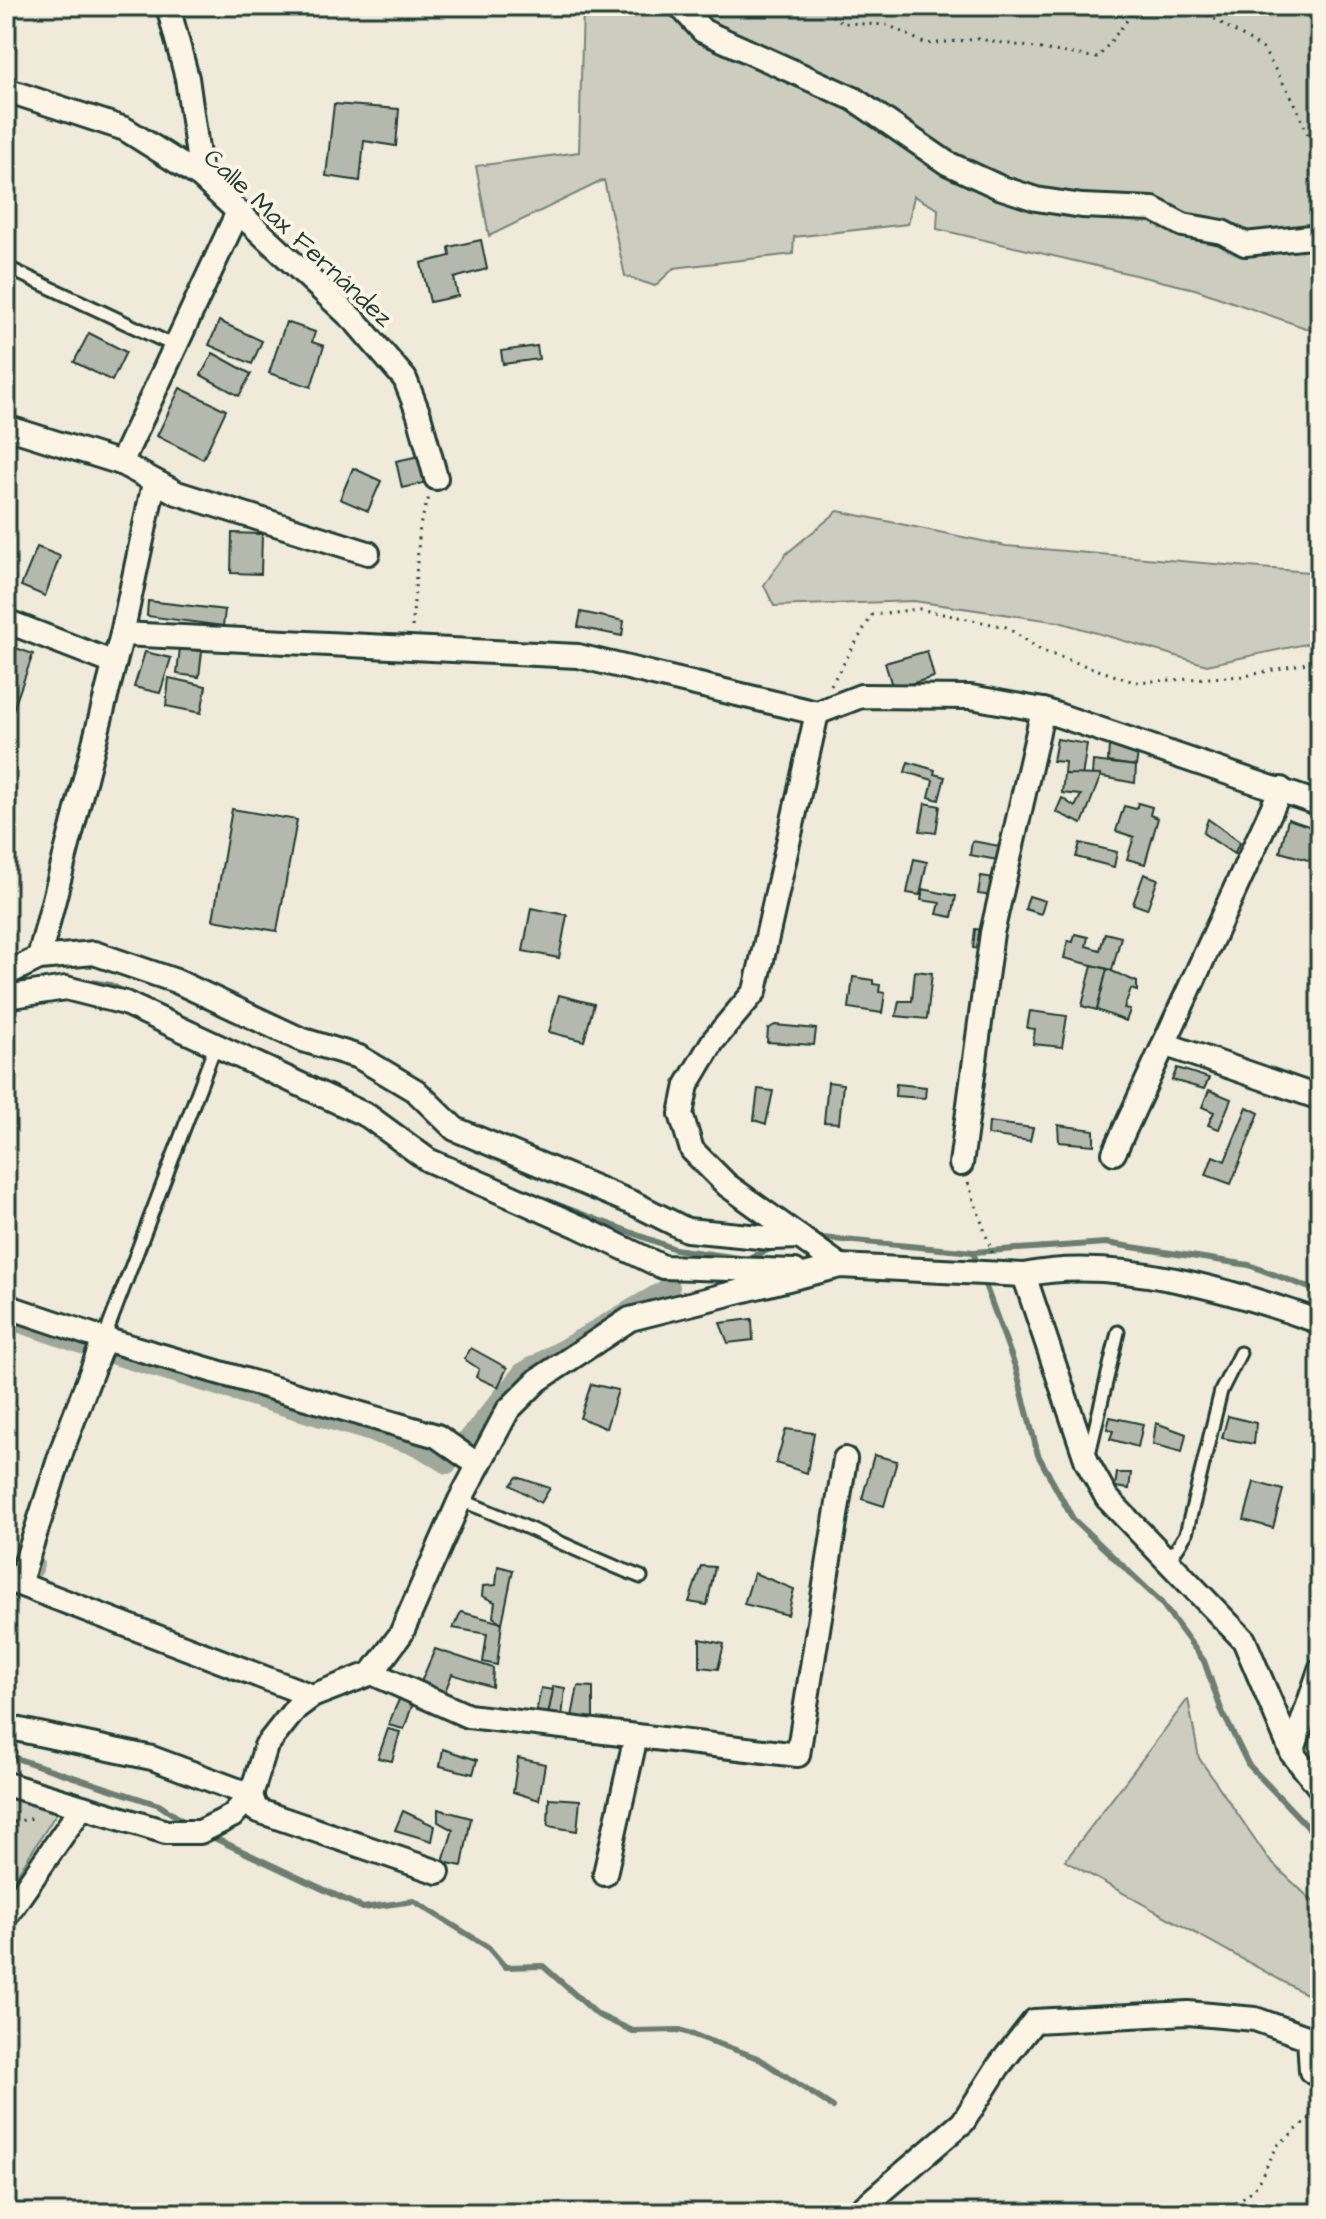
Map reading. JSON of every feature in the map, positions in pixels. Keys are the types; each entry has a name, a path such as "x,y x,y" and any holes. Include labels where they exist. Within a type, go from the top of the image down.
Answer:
{"street":[{"path":"168,6 187,78 201,177"},
{"path":"680,6 703,31 854,99 947,163 999,187 1036,199 1082,206 1153,209 1183,225 1222,232 1245,244 1320,236"},
{"name":"Calle Max Fernández","path":"6,90 125,129 201,177 237,214 356,322 405,379 419,415 436,478"},
{"path":"121,463 237,214"},
{"path":"6,427 121,463 154,483 368,553"},
{"path":"39,958 122,634 154,483"},
{"path":"6,621 114,663"},
{"path":"122,634 578,656 817,713 861,696 971,697 1043,710 1320,804"},
{"path":"961,1164 992,933 1043,710"},
{"path":"817,713 755,991 713,1041 687,1085 681,1114 692,1150 727,1185 840,1266"},
{"path":"1114,1153 1281,789"},
{"path":"6,974 39,958 94,953 176,981 300,1039 359,1057 416,1091 455,1129 635,1204 687,1230 770,1238 800,1237"},
{"path":"6,997 66,988 125,1003 217,1043 368,1116 428,1160 663,1267 755,1268 812,1273"},
{"path":"1164,1044 1320,1098"},
{"path":"6,1784 166,1832 200,1832 232,1816 251,1795 266,1746 296,1708 312,1696 372,1673 401,1634 460,1500 508,1410 538,1380 630,1319 840,1266 963,1269 1024,1275 1043,1271 1090,1272 1157,1278 1255,1299 1320,1322"},
{"path":"1024,1275 1087,1462 1107,1498 1244,1640 1292,1753 1320,1788"},
{"path":"6,1306 104,1339 437,1436 478,1465"},
{"path":"104,1339 12,1582 312,1696"},
{"path":"372,1673 468,1716 798,1755 845,1459"},
{"path":"1292,1753 1320,1670"},
{"path":"6,1727 152,1758 251,1795"},
{"path":"605,1874 636,1736"},
{"path":"251,1795 256,1810 438,1872"},
{"path":"6,1916 82,1807"},
{"path":"857,2213 963,2122 998,2067 1034,2021 1188,2013 1255,2019 1309,2038 1311,2071 1320,2077"}],"lane":[{"path":"6,267 175,346"},
{"path":"104,1339 217,1043"},
{"path":"1087,1462 1118,1332"},
{"path":"1168,1562 1186,1534 1221,1391 1240,1353"},
{"path":"460,1500 525,1524 558,1544 641,1577"}],"path":[{"path":"819,6 843,23 888,25 926,44 978,39 1098,58 1138,6"},
{"path":"1194,6 1263,49 1294,101 1308,135 1320,136"},
{"path":"413,648 411,609 418,572 420,525 436,478"},
{"path":"817,713 872,615 919,609 1006,627 1042,651 1134,682 1245,676 1320,660"},
{"path":"961,1164 993,1251 993,1271"},
{"path":"1224,2213 1255,2188 1278,2145 1320,2110"}],"shaded area":[{"path":"583,6 1320,6 1320,333 1195,289 937,229 938,209 914,196 908,224 794,237 793,254 674,268 655,286 625,276 604,180 489,236 476,166 579,152"},
{"path":"838,511 1006,546 1320,573 1320,641 1207,665 1059,622 914,601 774,606 764,585 786,554"},
{"path":"1188,1699 1199,1758 1270,1861 1320,1908 1320,2002 1065,1861"},
{"path":"6,1790 59,1809 6,1892"}],"building":[{"path":"334,104 399,109 396,146 364,141 360,181 326,176"},
{"path":"481,240 487,269 454,278 458,296 430,302 421,263 450,256 449,247"},
{"path":"219,321 262,341 252,364 209,345"},
{"path":"286,322 315,332 312,342 324,346 311,387 269,373"},
{"path":"89,333 126,352 112,381 74,362"},
{"path":"537,346 539,359 503,364 501,351"},
{"path":"213,353 251,374 239,396 201,375"},
{"path":"180,388 226,410 203,459 157,436"},
{"path":"424,455 427,470 423,483 402,488 396,461"},
{"path":"353,468 381,481 368,511 340,499"},
{"path":"232,533 262,534 261,574 231,573"},
{"path":"37,547 60,556 45,596 21,586"},
{"path":"148,601 225,610 223,626 147,616"},
{"path":"581,612 624,621 622,636 578,627"},
{"path":"6,634 12,635 6,657"},
{"path":"16,648 33,654 9,721 6,675"},
{"path":"180,648 202,651 199,677 177,674"},
{"path":"927,651 934,677 893,689 885,663"},
{"path":"145,652 171,658 160,693 134,687"},
{"path":"169,678 206,686 201,713 166,706"},
{"path":"1057,739 1087,744 1082,777 1064,774 1065,762 1053,761"},
{"path":"1109,745 1138,753 1136,766 1108,762"},
{"path":"1093,761 1136,766 1135,783 1092,775"},
{"path":"908,762 935,770 934,774 945,777 939,800 929,797 933,780 905,772"},
{"path":"1064,774 1101,775 1082,824 1056,812 1062,798 1075,807 1081,795 1062,793"},
{"path":"925,803 940,806 936,833 920,831"},
{"path":"1138,803 1152,807 1150,815 1158,818 1145,864 1127,859 1134,837 1116,831 1124,806 1136,809"},
{"path":"232,809 297,820 277,931 213,920"},
{"path":"1208,819 1240,842 1234,854 1203,833"},
{"path":"1288,819 1320,830 1315,862 1280,852"},
{"path":"972,841 1005,847 1003,861 970,855"},
{"path":"1080,843 1117,852 1114,867 1076,857"},
{"path":"914,859 927,862 920,895 907,893"},
{"path":"1144,874 1158,879 1147,909 1133,904"},
{"path":"981,876 1002,879 999,897 978,894"},
{"path":"923,889 956,896 952,917 937,914 940,903 921,900"},
{"path":"1029,896 1045,901 1041,914 1025,909"},
{"path":"531,908 567,915 559,958 523,951"},
{"path":"975,929 998,932 991,951 973,948"},
{"path":"1105,933 1121,937 1112,970 1064,958 1068,941 1073,942 1075,934 1088,937 1086,946 1100,950"},
{"path":"1092,965 1107,969 1097,1010 1082,1006"},
{"path":"1107,969 1137,982 1137,991 1131,989 1124,1008 1130,1010 1126,1021 1097,1010"},
{"path":"915,971 932,973 927,1019 896,1016 899,1001 912,1001"},
{"path":"853,977 873,980 873,984 880,985 879,992 885,993 882,1013 849,1008"},
{"path":"559,995 594,1004 584,1041 549,1032"},
{"path":"1030,1011 1067,1016 1062,1047 1033,1044 1035,1029 1027,1028"},
{"path":"775,1025 816,1029 814,1045 767,1042 768,1029"},
{"path":"1177,1068 1209,1078 1204,1089 1172,1080"},
{"path":"828,1082 843,1084 839,1123 824,1122"},
{"path":"896,1084 926,1087 925,1098 895,1096"},
{"path":"758,1089 773,1091 766,1124 754,1120"},
{"path":"1209,1090 1231,1099 1219,1129 1208,1125 1214,1112 1202,1107"},
{"path":"1247,1107 1259,1113 1231,1184 1206,1175 1213,1156 1225,1161"},
{"path":"989,1122 1033,1128 1030,1141 988,1135"},
{"path":"1058,1125 1094,1130 1094,1145 1059,1142"},
{"path":"752,1319 753,1340 728,1343 720,1323"},
{"path":"471,1348 507,1368 498,1387 476,1377 479,1369 464,1359"},
{"path":"591,1384 618,1390 606,1428 580,1418"},
{"path":"1228,1416 1256,1423 1254,1444 1222,1438"},
{"path":"1110,1417 1143,1424 1138,1447 1110,1439 1113,1431 1107,1429"},
{"path":"1156,1423 1186,1434 1182,1452 1153,1444"},
{"path":"786,1429 814,1433 807,1473 776,1463"},
{"path":"874,1455 897,1461 884,1506 862,1499"},
{"path":"1117,1473 1131,1473 1129,1489 1115,1487"},
{"path":"517,1477 550,1488 541,1503 511,1485"},
{"path":"1254,1482 1283,1490 1273,1528 1244,1520"},
{"path":"498,1566 513,1570 502,1623 493,1617 495,1602 482,1596 483,1586 496,1585"},
{"path":"701,1566 715,1567 707,1605 689,1602"},
{"path":"754,1573 794,1589 788,1615 744,1604"},
{"path":"461,1612 502,1623 497,1665 483,1662 487,1634 453,1628"},
{"path":"700,1639 724,1644 718,1669 700,1667"},
{"path":"435,1649 493,1668 492,1687 452,1674 444,1694 418,1689"},
{"path":"553,1686 565,1688 562,1718 548,1715"},
{"path":"578,1686 593,1687 593,1722 571,1722"},
{"path":"541,1688 553,1690 548,1715 536,1713"},
{"path":"401,1695 414,1700 404,1729 388,1725"},
{"path":"388,1729 400,1732 392,1761 378,1758"},
{"path":"443,1749 477,1760 473,1774 440,1766"},
{"path":"518,1758 545,1764 539,1800 513,1792"},
{"path":"549,1798 580,1800 577,1831 548,1826"},
{"path":"438,1809 471,1818 462,1866 443,1862 453,1830 438,1822"},
{"path":"403,1811 435,1826 432,1841 395,1830"}],"waterway":[{"path":"65,978 110,985 127,993"},
{"path":"246,1048 359,1101"},
{"path":"545,1200 675,1249 746,1259 778,1246"},
{"path":"811,1237 973,1252 979,1269"},
{"path":"973,1252 1106,1243 1249,1265 1320,1292"},
{"path":"983,1279 1016,1369 1038,1455 1073,1519 1160,1601 1204,1661 1221,1709 1248,1764 1320,1840"},
{"path":"465,1443 522,1373 670,1287"},
{"path":"6,1318 108,1353 418,1446 447,1464 451,1460"},
{"path":"6,1566 33,1569 34,1564"},
{"path":"6,1755 159,1805 189,1825"},
{"path":"210,1836 363,1908 414,1901 488,1947 505,1967 543,1966 598,2015 633,2031 680,2030 758,2058 833,2107"}]}
